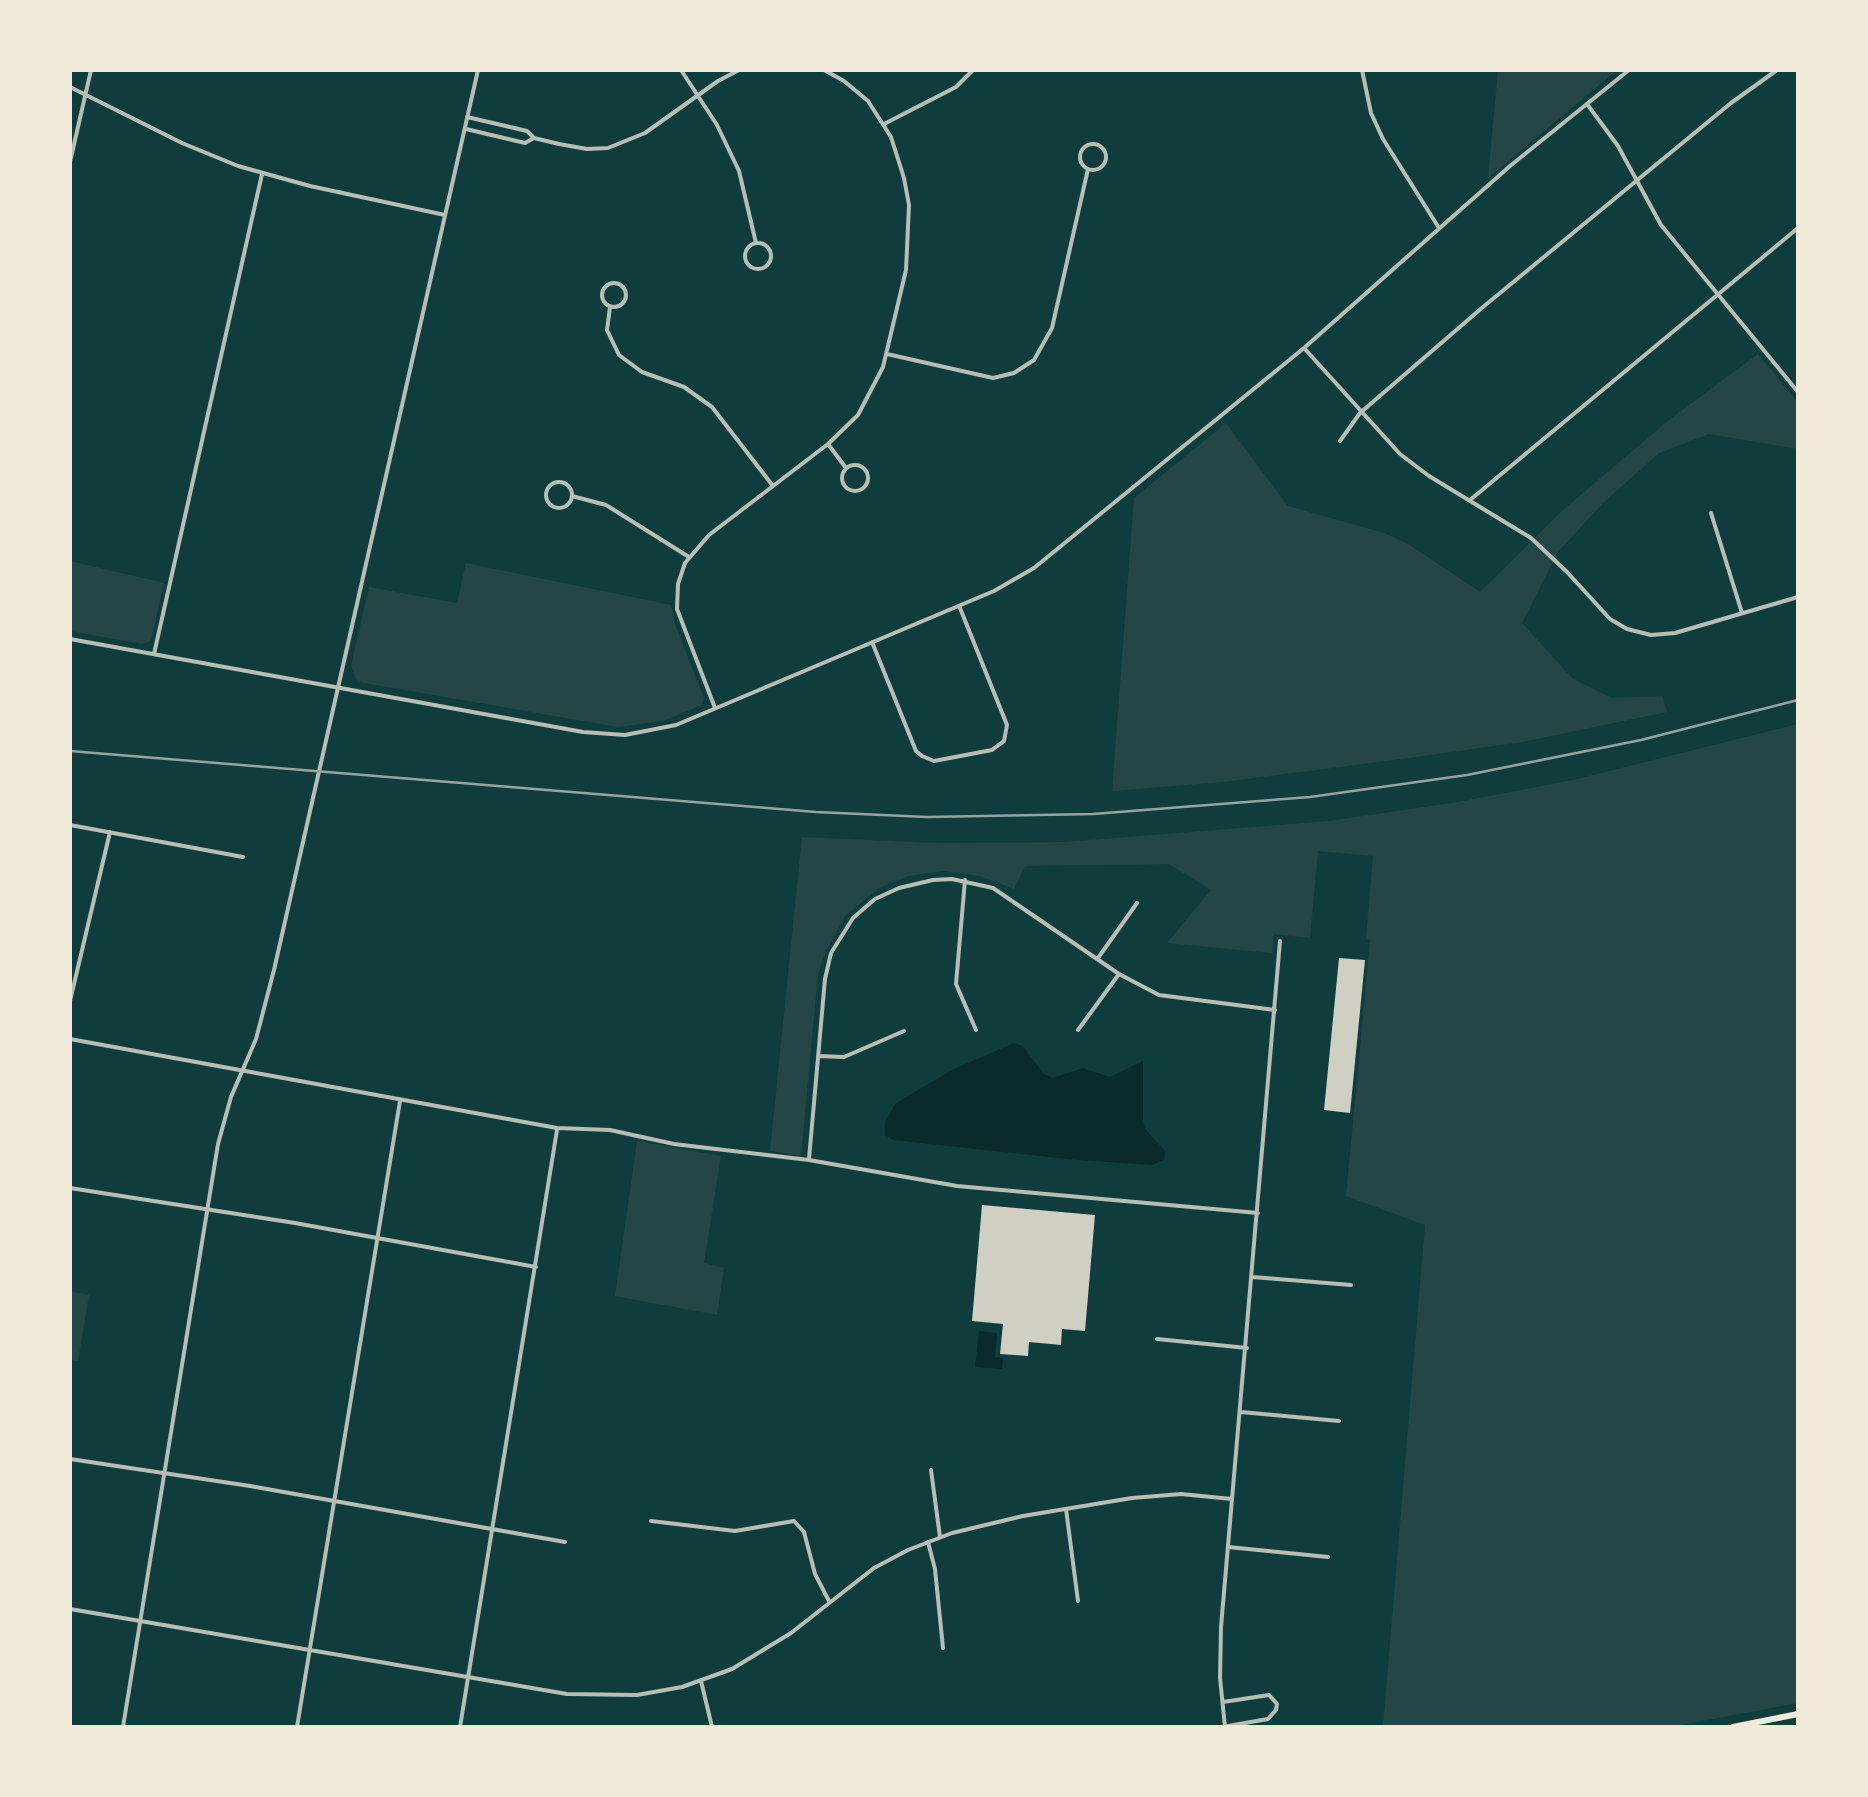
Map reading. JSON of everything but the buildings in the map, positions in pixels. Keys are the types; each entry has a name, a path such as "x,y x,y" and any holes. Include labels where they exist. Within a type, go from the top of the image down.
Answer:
{"main road":[{"path":"1733,1727 1798,1714"}],"street":[{"path":"70,162 91,70"},
{"path":"123,1727 218,1144 274,970 478,70"},
{"path":"681,70 717,126 739,171 756,243"},
{"path":"467,117 527,131 534,138 588,149 616,146 645,132 739,70"},
{"path":"715,708 677,609 678,584 689,557 709,535 828,444 864,405 887,354 906,270 910,231 904,178 884,124 856,89 824,70"},
{"path":"884,124 956,88 973,70"},
{"path":"1362,70 1371,113 1439,228"},
{"path":"70,639 602,735 662,729 959,606 1034,568 1304,348 1439,228 1629,70"},
{"path":"1340,441 1360,413 1636,181 1777,70"},
{"path":"70,87 182,144 262,174 445,215"},
{"path":"1587,104 1618,146 1661,225 1798,392"},
{"path":"464,128 526,142 534,138"},
{"path":"1095,144 1104,152 1105,160 1096,169 1088,169 1080,156 1087,146 1095,144"},
{"path":"887,354 993,378 1014,373 1034,360 1052,328 1088,169"},
{"path":"154,654 262,174"},
{"path":"1470,500 1798,228"},
{"path":"756,243 767,246 771,254 768,264 757,269 744,257 749,246 756,243"},
{"path":"609,284 619,284 626,298 620,306 610,307 603,300 602,291 609,284"},
{"path":"610,307 607,330 619,354 642,372 684,387 712,407 774,486"},
{"path":"1304,348 1400,454 1531,538 1610,619 1627,629 1662,635 1798,596"},
{"path":"828,444 846,468"},
{"path":"854,465 865,470 868,478 863,489 856,492 845,486 842,479 846,468 854,465"},
{"path":"560,481 569,486 572,496 568,505 558,508 548,504 545,494 550,485 560,481"},
{"path":"572,496 606,505 689,557"},
{"path":"1711,513 1742,613"},
{"path":"872,642 916,751 934,761 992,750 1004,742 1007,726 959,606"},
{"path":"70,825 243,856"},
{"path":"70,1001 110,832"},
{"path":"809,1160 828,965 835,945 853,918 875,899 899,888 934,880 965,880 993,888 1119,974 1158,995 1275,1010"},
{"path":"965,880 956,984 976,1030"},
{"path":"1098,958 1137,904"},
{"path":"1222,1702 1270,1695 1276,1710 1268,1719 1224,1727 1222,1702 1220,1643 1280,941"},
{"path":"1078,1030 1119,974"},
{"path":"818,1056 844,1057 904,1031"},
{"path":"70,1039 557,1128 610,1130 674,1144 809,1160 957,1186 1258,1214"},
{"path":"296,1727 400,1101"},
{"path":"460,1727 557,1128"},
{"path":"70,1188 207,1208 536,1267"},
{"path":"1253,1277 1350,1285"},
{"path":"1157,1339 1247,1348"},
{"path":"1241,1412 1339,1421"},
{"path":"70,1459 565,1542"},
{"path":"932,1470 940,1537"},
{"path":"70,1609 468,1678 591,1696 636,1695 701,1681 760,1653 874,1568 940,1537 990,1523 1168,1494 1232,1499"},
{"path":"1066,1509 1078,1601"},
{"path":"652,1520 735,1531 794,1522 804,1532 815,1574 829,1601"},
{"path":"928,1542 935,1569 943,1648"},
{"path":"1228,1547 1328,1557"},
{"path":"701,1681 712,1727"}],"shaded area":[{"path":"1498,70 1617,70 1488,178"},
{"path":"1758,354 1798,403 1798,449 1709,434 1659,453 1602,504 1558,552 1522,623 1573,679 1612,698 1662,696 1667,712 1522,742 1223,782 1112,791 1134,498 1226,423 1288,506 1384,533 1408,544 1480,592 1563,510 1669,420"},
{"path":"70,561 164,583 151,641 142,644 70,631"},
{"path":"466,563 671,605 704,698 702,705 663,721 618,727 356,679 351,666 369,587 457,603"},
{"path":"1798,724 1798,1703 1670,1727 1383,1727 1425,1225 1346,1196 1370,940 1366,939 1373,856 1318,851 1310,938 1274,934 1272,953 1167,943 1211,890 1169,864 1025,866 1014,889 980,876 943,871 908,876 879,888 845,916 818,975 801,1156 770,1151 802,837 936,843 1065,842 1329,821 1573,780"},
{"path":"1014,1043 1023,1046 1044,1074 1053,1078 1083,1068 1110,1077 1143,1061 1145,1129 1165,1151 1164,1160 1152,1165 1077,1160 893,1140 885,1135 885,1122 896,1103 954,1069"},
{"path":"637,1141 721,1156 704,1263 724,1268 717,1315 615,1296"},
{"path":"70,1291 89,1295 78,1361 70,1360"},
{"path":"979,1331 997,1333 995,1357 1003,1358 1002,1369 975,1367"}],"railway":[{"path":"70,751 816,812 927,817 1093,814 1310,797 1467,775 1641,740 1798,700"}]}
